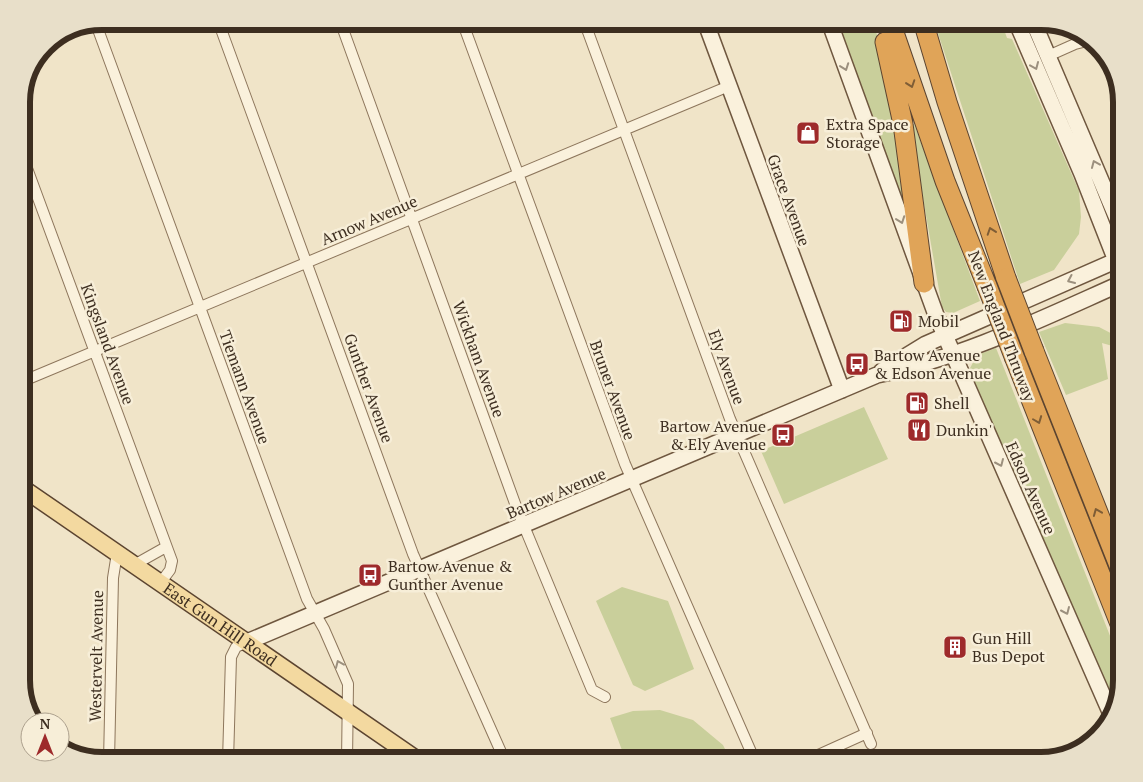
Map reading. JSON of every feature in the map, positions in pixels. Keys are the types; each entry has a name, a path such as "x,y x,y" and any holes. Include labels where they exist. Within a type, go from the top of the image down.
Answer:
{"highway":[{"path":"882,30 904,124 924,283"},
{"name":"New England Thruway","path":"893,30 945,181 1113,605"},
{"path":"918,30 947,102"},
{"name":"New England Thruway","path":"926,30 947,102 1006,278 1113,550"}],"main road":[{"name":"Grace Avenue","path":"708,30 842,390"},
{"name":"Edson Avenue","path":"831,30 924,283 945,335 1108,707"},
{"path":"1020,30 1113,245"},
{"path":"1037,30 1113,209"},
{"name":"Bartow Avenue","path":"247,642 315,615 877,375 900,359 945,335 1113,262"},
{"name":"Bartow Avenue","path":"877,375 903,370 953,354 1113,287"},
{"name":"East Gun Hill Road","path":"30,493 406,752"}],"street":[{"name":"Tiemann Avenue","path":"98,30 307,599 324,629 348,684 347,752"},
{"name":"Gunther Avenue","path":"221,30 420,570 501,752"},
{"name":"Wickham Avenue","path":"343,30 525,525 592,690 605,697"},
{"name":"Bruner Avenue","path":"465,30 631,480 751,752"},
{"name":"Ely Avenue","path":"587,30 737,435 871,744"},
{"path":"1048,56 1081,42"},
{"name":"Arnow Avenue","path":"30,378 201,308 623,128 729,86"},
{"name":"Kingsland Avenue","path":"30,176 172,561 170,570 161,582"},
{"path":"134,565 166,547"},
{"name":"Westervelt Avenue","path":"109,752 113,578 117,553"},
{"path":"228,752 231,656 236,647 247,642"},
{"path":"825,752 866,733"}],"green space":[{"path":"839,30 875,30 894,112 903,205"},
{"path":"937,30 1004,30 1007,38 1012,39 1079,191 1081,217 1079,234 1054,270 1020,284"},
{"path":"910,124 914,124 980,301 953,313 946,312 942,307"},
{"path":"1065,323 1099,327 1113,334 1113,346 1102,343 1108,379 1066,395 1039,332"},
{"path":"996,348 1113,643 1111,695 968,372 977,355"},
{"path":"864,407 888,459 784,504 761,451"},
{"path":"622,587 668,601 694,669 645,691 633,685 596,601"},
{"path":"660,710 693,720 723,745 726,752 623,752 610,718 633,711"}],"place":[{"name":"Extra Space Storage","path":"808,133"},
{"name":"Mobil","path":"901,321"},
{"name":"Bartow Avenue & Edson Avenue","path":"857,364"},
{"name":"Shell","path":"917,403"},
{"name":"Dunkin'","path":"919,430"},
{"name":"Bartow Avenue & Ely Avenue","path":"783,435"},
{"name":"Bartow Avenue & Gunther Avenue","path":"370,575"},
{"name":"Gun Hill Bus Depot","path":"955,647"}]}
